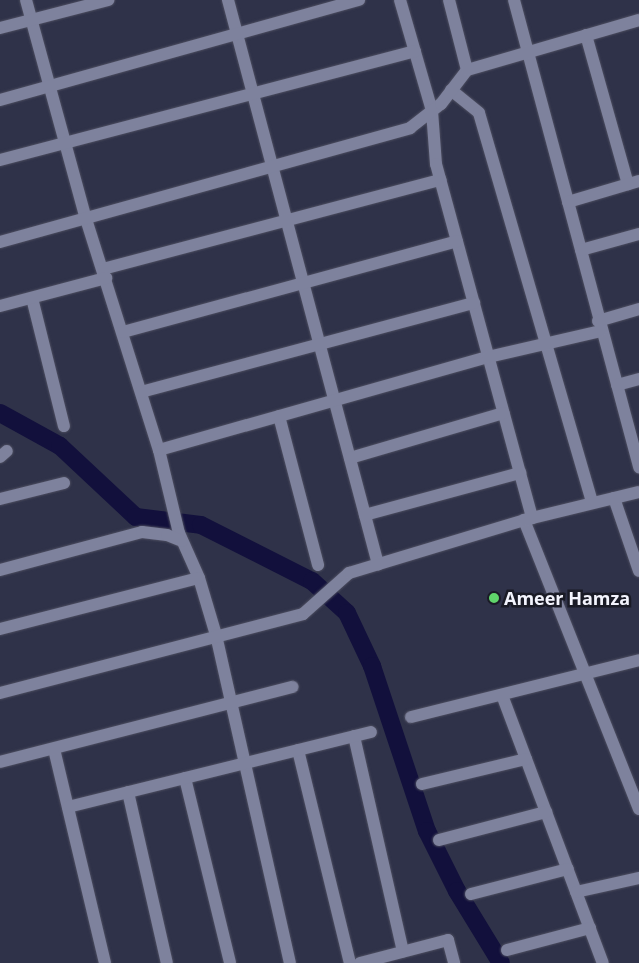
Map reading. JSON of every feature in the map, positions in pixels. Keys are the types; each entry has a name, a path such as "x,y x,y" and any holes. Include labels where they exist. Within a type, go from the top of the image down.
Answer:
{"street":[{"path":"26,0 86,219 159,450 180,537 199,578 216,635 290,963"},
{"path":"0,28 108,0"},
{"path":"228,0 378,564"},
{"path":"0,100 359,0"},
{"path":"400,0 432,111 436,164 520,474 528,519 585,674 639,810"},
{"path":"449,0 467,70"},
{"path":"514,0 600,326 637,449 639,468"},
{"path":"0,242 410,128 432,111 467,70 639,20"},
{"path":"568,202 634,183 586,35"},
{"path":"0,160 415,51"},
{"path":"451,90 479,113 592,503"},
{"path":"0,306 287,221 440,180"},
{"path":"581,250 639,234"},
{"path":"123,332 457,241"},
{"path":"32,298 64,426"},
{"path":"141,392 474,303"},
{"path":"159,450 488,357 546,343 600,326 639,309"},
{"path":"617,385 639,379"},
{"path":"350,458 504,413"},
{"path":"279,416 318,564"},
{"path":"365,515 520,474"},
{"path":"0,499 64,483"},
{"path":"0,693 216,635 303,614 343,578 378,564 528,519 639,492"},
{"path":"614,498 639,571"},
{"path":"0,570 142,532 180,537"},
{"path":"0,629 199,578"},
{"path":"411,717 639,660"},
{"path":"0,762 293,687"},
{"path":"502,694 603,963"},
{"path":"68,807 370,732"},
{"path":"354,736 403,952"},
{"path":"54,749 105,963"},
{"path":"298,750 350,963"},
{"path":"422,784 526,759"},
{"path":"185,778 230,963"},
{"path":"128,792 167,963"},
{"path":"439,840 546,812"},
{"path":"470,894 568,869"},
{"path":"576,892 639,878"},
{"path":"507,950 590,928"},
{"path":"360,963 448,940 454,963"}],"waterway":[{"path":"0,413 60,446 136,517 201,525 312,581 347,613 372,666 427,831 457,891 501,963"}],"place":[{"name":"Ameer Hamza","path":"494,598"}]}
